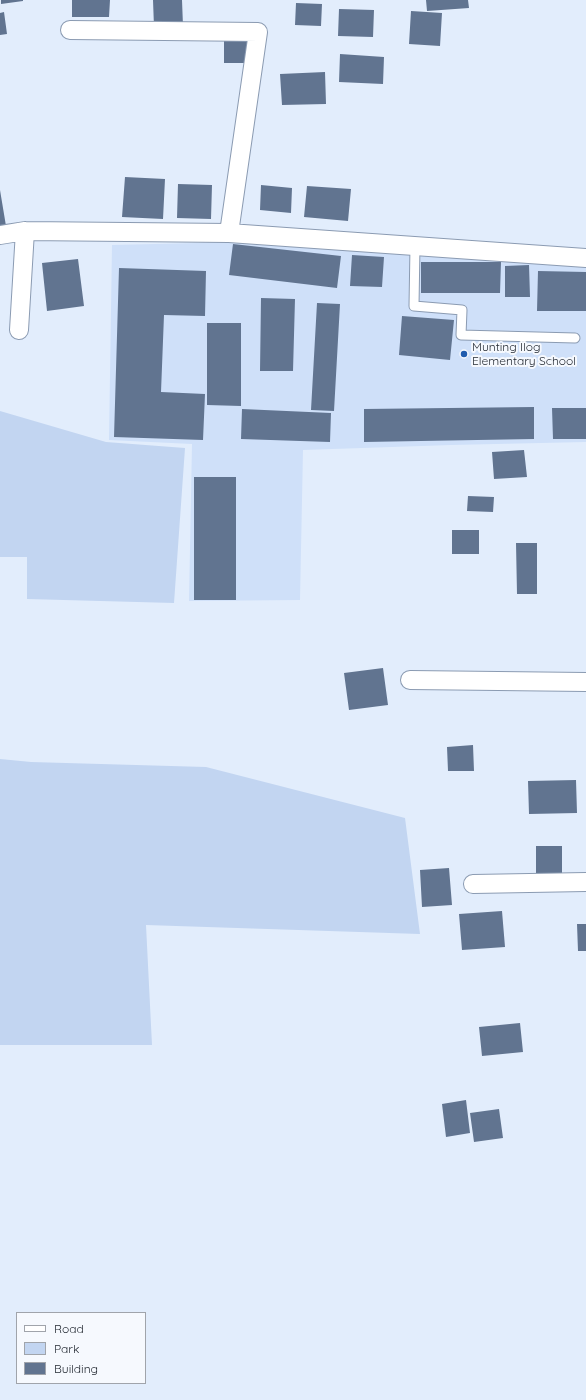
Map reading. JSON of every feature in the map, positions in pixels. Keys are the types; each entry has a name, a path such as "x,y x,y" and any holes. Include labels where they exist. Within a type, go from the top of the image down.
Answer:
{"street":[{"path":"70,30 258,32 230,233"},
{"path":"19,330 25,231"},
{"path":"0,235 25,231 230,233 586,258"},
{"path":"410,680 586,682"},
{"path":"474,884 586,882"}],"lane":[{"path":"415,246 414,306 462,310 461,335 575,338"}],"shaded area":[{"path":"240,242 586,266 586,442 303,450 300,600 189,601 192,444 109,440 112,245"}],"green space":[{"path":"0,411 106,442 185,448 174,603 27,599 27,557 0,557"},
{"path":"0,759 31,762 206,767 405,818 420,934 146,925 152,1045 0,1045"}],"building":[{"path":"1,0 23,0 23,1 1,4"},
{"path":"72,0 110,0 109,17 72,17"},
{"path":"153,0 182,0 183,26 154,27"},
{"path":"426,0 468,0 469,8 427,11"},
{"path":"296,3 322,4 321,26 295,25"},
{"path":"339,9 374,10 373,37 338,36"},
{"path":"411,11 442,13 440,46 409,44"},
{"path":"4,12 7,34 0,35 0,13"},
{"path":"224,41 247,41 247,63 224,63"},
{"path":"340,54 384,57 383,84 339,82"},
{"path":"325,72 326,104 282,105 280,74"},
{"path":"125,177 165,179 163,219 122,217"},
{"path":"178,184 212,185 211,219 177,218"},
{"path":"261,185 292,188 291,213 260,210"},
{"path":"307,186 351,189 348,221 304,217"},
{"path":"0,190 7,232 0,233"},
{"path":"233,244 341,256 337,288 229,275"},
{"path":"352,255 384,257 382,287 350,286"},
{"path":"78,259 84,306 47,311 42,263"},
{"path":"421,262 501,262 500,293 421,293"},
{"path":"529,265 530,297 505,297 505,266"},
{"path":"119,268 206,271 205,316 164,315 161,392 205,394 203,440 114,437"},
{"path":"538,271 586,272 586,311 537,311"},
{"path":"261,298 295,299 293,371 260,371"},
{"path":"317,303 340,304 334,411 311,410"},
{"path":"402,316 454,320 450,360 399,355"},
{"path":"207,323 241,323 241,406 207,405"},
{"path":"534,407 534,439 364,442 364,409"},
{"path":"552,408 586,408 586,439 553,439"},
{"path":"242,409 331,413 330,442 241,439"},
{"path":"524,450 527,477 494,479 492,452"},
{"path":"194,477 236,477 236,600 194,600"},
{"path":"468,496 494,497 493,512 467,511"},
{"path":"452,530 479,530 479,554 452,554"},
{"path":"516,543 537,543 537,594 517,594"},
{"path":"383,668 388,705 349,710 344,673"},
{"path":"473,745 474,771 448,771 447,747"},
{"path":"576,780 577,813 529,814 528,781"},
{"path":"536,846 562,846 562,873 536,873"},
{"path":"449,868 452,905 422,907 420,870"},
{"path":"502,911 505,947 462,950 459,914"},
{"path":"577,924 586,924 586,951 578,951"},
{"path":"520,1023 523,1052 482,1056 479,1027"},
{"path":"466,1100 470,1133 446,1137 442,1104"},
{"path":"499,1109 503,1138 474,1142 470,1113"}],"place":[{"name":"Munting Ilog Elementary School","path":"464,354"}]}
